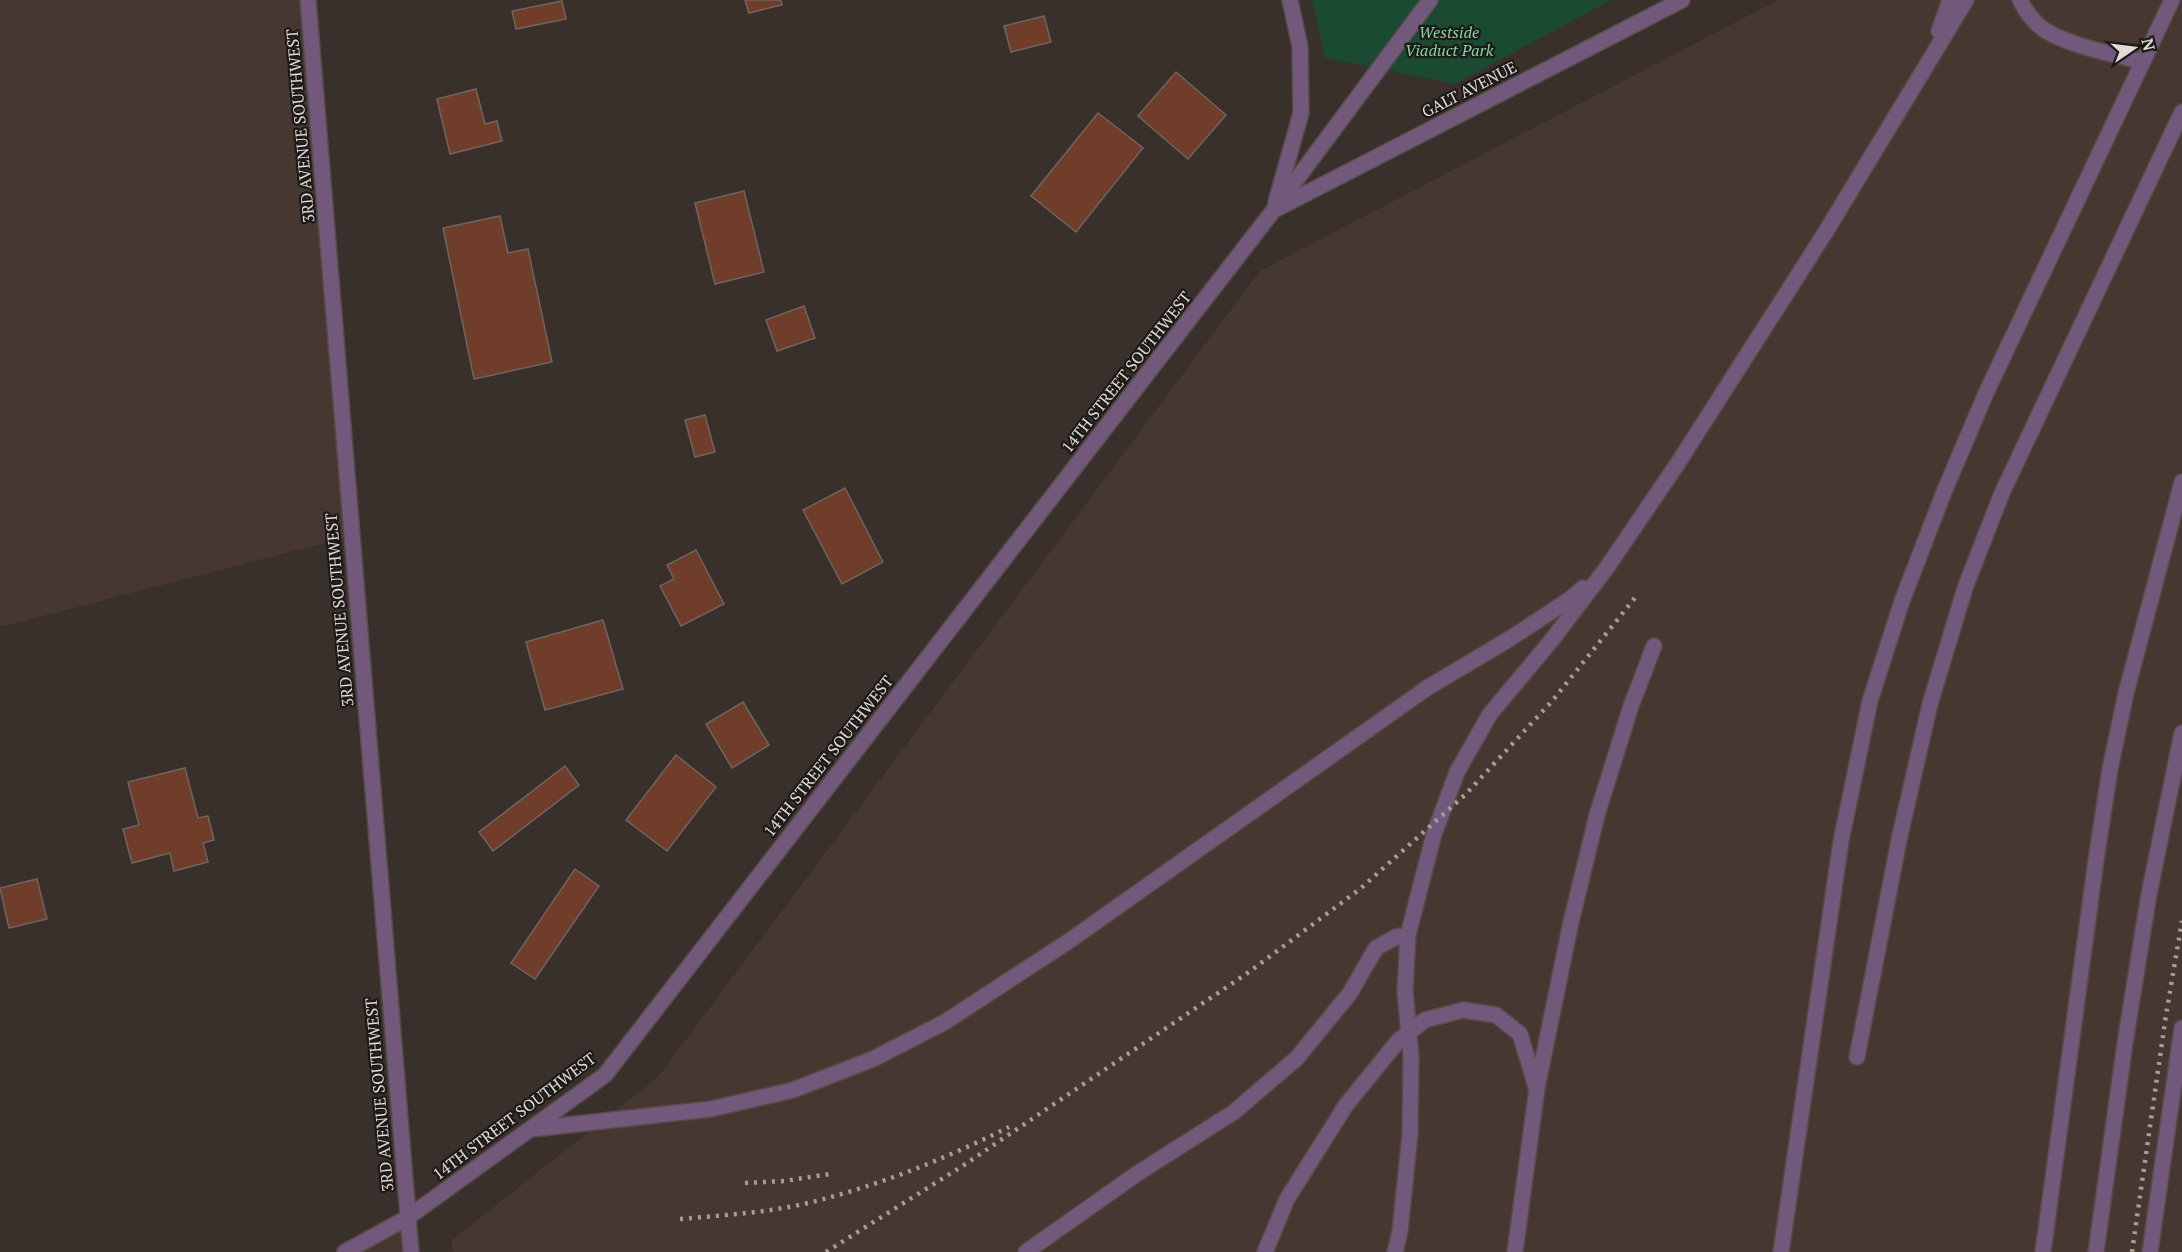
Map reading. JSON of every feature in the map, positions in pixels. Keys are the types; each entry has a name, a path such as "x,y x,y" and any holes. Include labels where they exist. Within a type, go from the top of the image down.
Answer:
{"street":[{"name":"3RD AVENUE SOUTHWEST","path":"308,0 411,1252"},
{"path":"1273,211 1301,113 1300,47 1290,0"},
{"name":"14TH STREET SOUTHWEST","path":"345,1252 407,1218 605,1075 1273,211 1430,0"},
{"name":"GALT AVENUE","path":"1273,211 1682,0"},
{"path":"1931,56 1950,0"},
{"path":"1395,1252 1400,1231 1410,1134 1411,1056 1405,991 1408,935 1434,834 1457,772 1490,714 1551,641 1608,566 1678,463 1825,233 1966,0"},
{"path":"2020,0 2027,14 2046,31 2088,47 2144,62"},
{"path":"1781,1252 1841,841 1870,701 1902,601 1944,492 1986,393 2172,0"},
{"path":"1857,1057 1896,852 1925,726 1965,588 2002,493 2182,112"},
{"path":"2043,1252 2109,769 2126,693 2182,482"},
{"path":"530,1129 711,1109 793,1090 873,1059 945,1022 1069,941 1427,688 1511,638 1570,599 1608,566"},
{"path":"1515,1252 1537,1088 1571,922 1597,814 1631,706 1654,646"},
{"path":"2096,1252 2125,1043 2149,894 2182,733"},
{"path":"1026,1252 1138,1173 1234,1112 1297,1058 1350,993 1376,948 1396,937 1408,935"},
{"path":"1264,1252 1287,1199 1346,1105 1385,1055 1408,1032 1425,1020 1463,1010 1496,1015 1520,1034 1537,1088"},
{"path":"2150,1252 2182,1028"}],"shaded area":[{"path":"0,0 308,0 351,536 0,627"},
{"path":"1778,0 2182,0 2182,1252 453,1252 452,1240 658,1077 1260,271"},
{"path":"407,1218 411,1252 345,1252"}],"green space":[{"name":"Westside Viaduct Park","path":"1312,0 1611,0 1455,84 1325,58"}],"building":[{"path":"745,0 781,0 782,5 749,13"},
{"path":"562,1 566,19 516,29 512,11"},
{"path":"1044,16 1051,42 1011,52 1004,26"},
{"path":"1176,72 1226,115 1188,159 1138,116"},
{"path":"476,89 485,124 497,121 502,141 450,154 437,99"},
{"path":"1098,113 1143,148 1076,232 1031,196"},
{"path":"744,191 764,272 715,284 695,203"},
{"path":"500,216 508,253 528,249 552,362 474,379 443,228"},
{"path":"804,306 815,338 777,351 766,320"},
{"path":"705,415 715,452 695,457 685,420"},
{"path":"845,488 883,562 842,584 803,510"},
{"path":"696,550 724,604 681,626 660,586 674,579 667,565"},
{"path":"603,620 623,689 545,710 526,642"},
{"path":"743,702 769,745 732,768 706,724"},
{"path":"676,755 716,787 667,851 626,820"},
{"path":"565,766 579,785 493,851 479,832"},
{"path":"185,768 198,818 208,816 214,840 203,843 208,862 174,871 170,853 132,863 123,829 139,825 128,782"},
{"path":"575,869 599,886 535,979 511,963"},
{"path":"37,879 47,919 9,928 0,888"}],"railway":[{"path":"826,1252 964,1165 1249,972 1360,889 1466,794 1553,700 1638,594"},
{"path":"2132,1252 2182,921"},
{"path":"680,1219 776,1209 834,1196 911,1171 1009,1127"},
{"path":"745,1183 784,1181 830,1174"}]}
